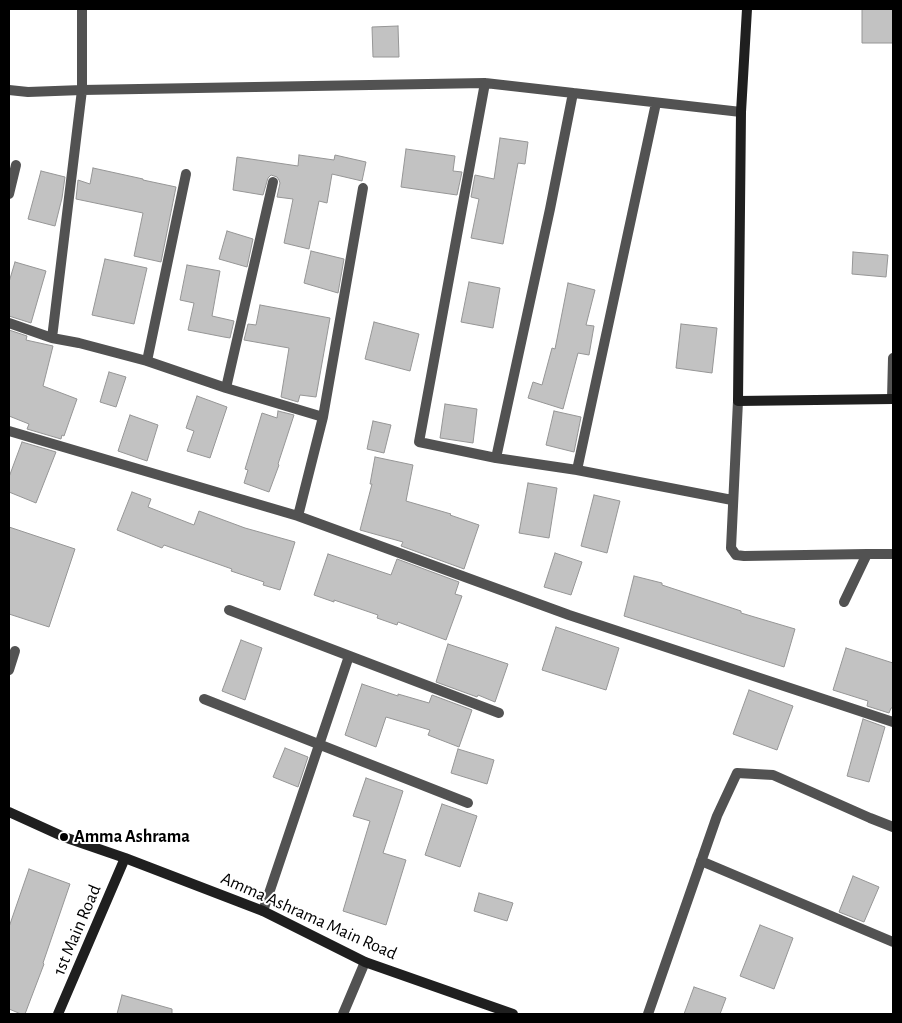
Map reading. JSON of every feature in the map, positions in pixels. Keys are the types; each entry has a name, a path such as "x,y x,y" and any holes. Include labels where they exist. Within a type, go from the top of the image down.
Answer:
{"street":[{"path":"52,338 82,90 82,9"},
{"path":"747,9 741,112 738,401 731,548 736,555 744,556 893,554"},
{"path":"485,83 419,442 496,458 577,470 732,500"},
{"path":"9,90 28,92 485,83 741,112"},
{"path":"496,458 548,219 573,93"},
{"path":"577,470 656,103"},
{"path":"9,194 16,165"},
{"path":"146,361 186,174"},
{"path":"226,388 273,182"},
{"path":"298,516 323,417 362,188"},
{"path":"9,323 52,338 80,343 146,361 226,388 323,417"},
{"path":"738,401 892,399 893,358"},
{"path":"9,431 298,516 569,615 893,722"},
{"path":"844,602 867,554"},
{"path":"229,610 499,713"},
{"path":"9,670 15,651"},
{"path":"263,910 349,656"},
{"path":"204,699 468,803"},
{"path":"648,1014 717,816 738,773 773,775 893,828"},
{"name":"Amma Ashrama Main Road","path":"9,812 64,837 263,910 366,962 513,1014"},
{"name":"1st Main Road","path":"58,1014 125,858"},
{"path":"701,861 893,942"},
{"path":"343,1014 366,962"}],"building":[{"path":"862,9 893,9 893,43 862,43"},
{"path":"398,26 399,57 373,57 372,27"},
{"path":"500,138 528,142 525,164 518,163 503,244 471,238 479,199 471,197 475,175 494,179"},
{"path":"406,149 455,156 453,171 462,172 457,195 401,187"},
{"path":"299,155 334,160 335,155 366,162 362,181 332,174 327,203 319,201 309,249 284,243 293,199 277,197 280,183 277,177 271,175 268,178 263,195 233,190 237,157 298,166"},
{"path":"93,168 176,187 161,262 134,256 143,213 76,199 78,180 90,184"},
{"path":"41,171 65,177 55,226 28,219"},
{"path":"227,231 253,239 247,267 219,259"},
{"path":"311,251 344,259 338,293 304,283"},
{"path":"853,252 888,255 886,277 852,274"},
{"path":"105,259 147,268 134,324 92,315"},
{"path":"15,262 46,271 31,323 9,316 9,282"},
{"path":"187,265 220,271 212,316 234,321 230,338 188,330 194,303 180,300"},
{"path":"469,282 500,288 493,328 461,322"},
{"path":"568,283 595,290 586,325 594,326 589,355 578,353 563,409 528,398 533,382 542,385 552,348 555,349"},
{"path":"260,305 330,318 316,397 300,395 298,402 281,397 289,348 244,340 248,324 256,325"},
{"path":"374,322 419,334 410,371 365,359"},
{"path":"681,324 717,328 712,373 676,368"},
{"path":"9,330 27,336 26,340 53,346 43,386 77,399 64,436 62,435 61,439 27,429 29,424 9,416"},
{"path":"109,372 126,377 116,407 100,402"},
{"path":"197,396 227,407 210,458 187,451 194,431 186,428"},
{"path":"445,404 477,409 473,443 440,438"},
{"path":"278,411 294,415 269,492 244,483 248,470 245,469 262,413 277,418"},
{"path":"554,411 581,417 574,452 546,445"},
{"path":"130,415 158,425 147,461 118,451"},
{"path":"373,421 391,425 384,453 367,449"},
{"path":"22,442 56,452 36,503 9,492 9,477"},
{"path":"375,457 413,465 406,501 451,514 479,525 464,569 401,546 403,542 360,530 372,484 370,484"},
{"path":"528,483 557,488 549,538 519,533"},
{"path":"132,492 151,499 148,507 194,525 199,511 245,528 295,542 280,590 263,585 264,582 231,571 232,569 164,545 162,548 117,530"},
{"path":"594,495 620,501 607,553 581,546"},
{"path":"9,527 75,549 49,627 9,614"},
{"path":"555,553 582,562 571,595 544,587"},
{"path":"328,554 391,575 397,559 459,582 455,594 462,596 446,640 398,622 397,625 377,618 378,615 334,600 334,602 314,595"},
{"path":"634,576 662,583 662,585 741,611 741,613 795,629 784,667 624,616"},
{"path":"556,627 619,648 606,690 542,670"},
{"path":"241,640 262,648 245,700 222,691"},
{"path":"448,644 508,664 495,702 436,682"},
{"path":"846,648 893,663 893,708 891,708 889,713 867,706 868,701 833,690"},
{"path":"362,684 398,696 398,694 429,703 432,695 472,710 459,747 428,735 430,730 386,717 376,747 345,735"},
{"path":"749,690 793,706 777,750 733,734"},
{"path":"863,719 885,727 869,782 847,776"},
{"path":"285,748 308,757 298,787 273,777"},
{"path":"458,749 494,760 487,784 451,773"},
{"path":"366,778 403,791 383,853 406,860 386,925 343,911 370,821 353,816"},
{"path":"442,804 477,816 460,867 425,855"},
{"path":"29,869 70,884 44,964 25,1014 21,1014 9,1009 9,927"},
{"path":"853,876 879,887 864,922 839,912"},
{"path":"479,893 513,903 507,921 474,911"},
{"path":"760,925 793,938 774,989 740,976"},
{"path":"694,987 726,998 720,1014 684,1014"},
{"path":"122,995 172,1009 172,1014 117,1014"}],"place":[{"name":"Amma Ashrama","path":"64,837"}]}
